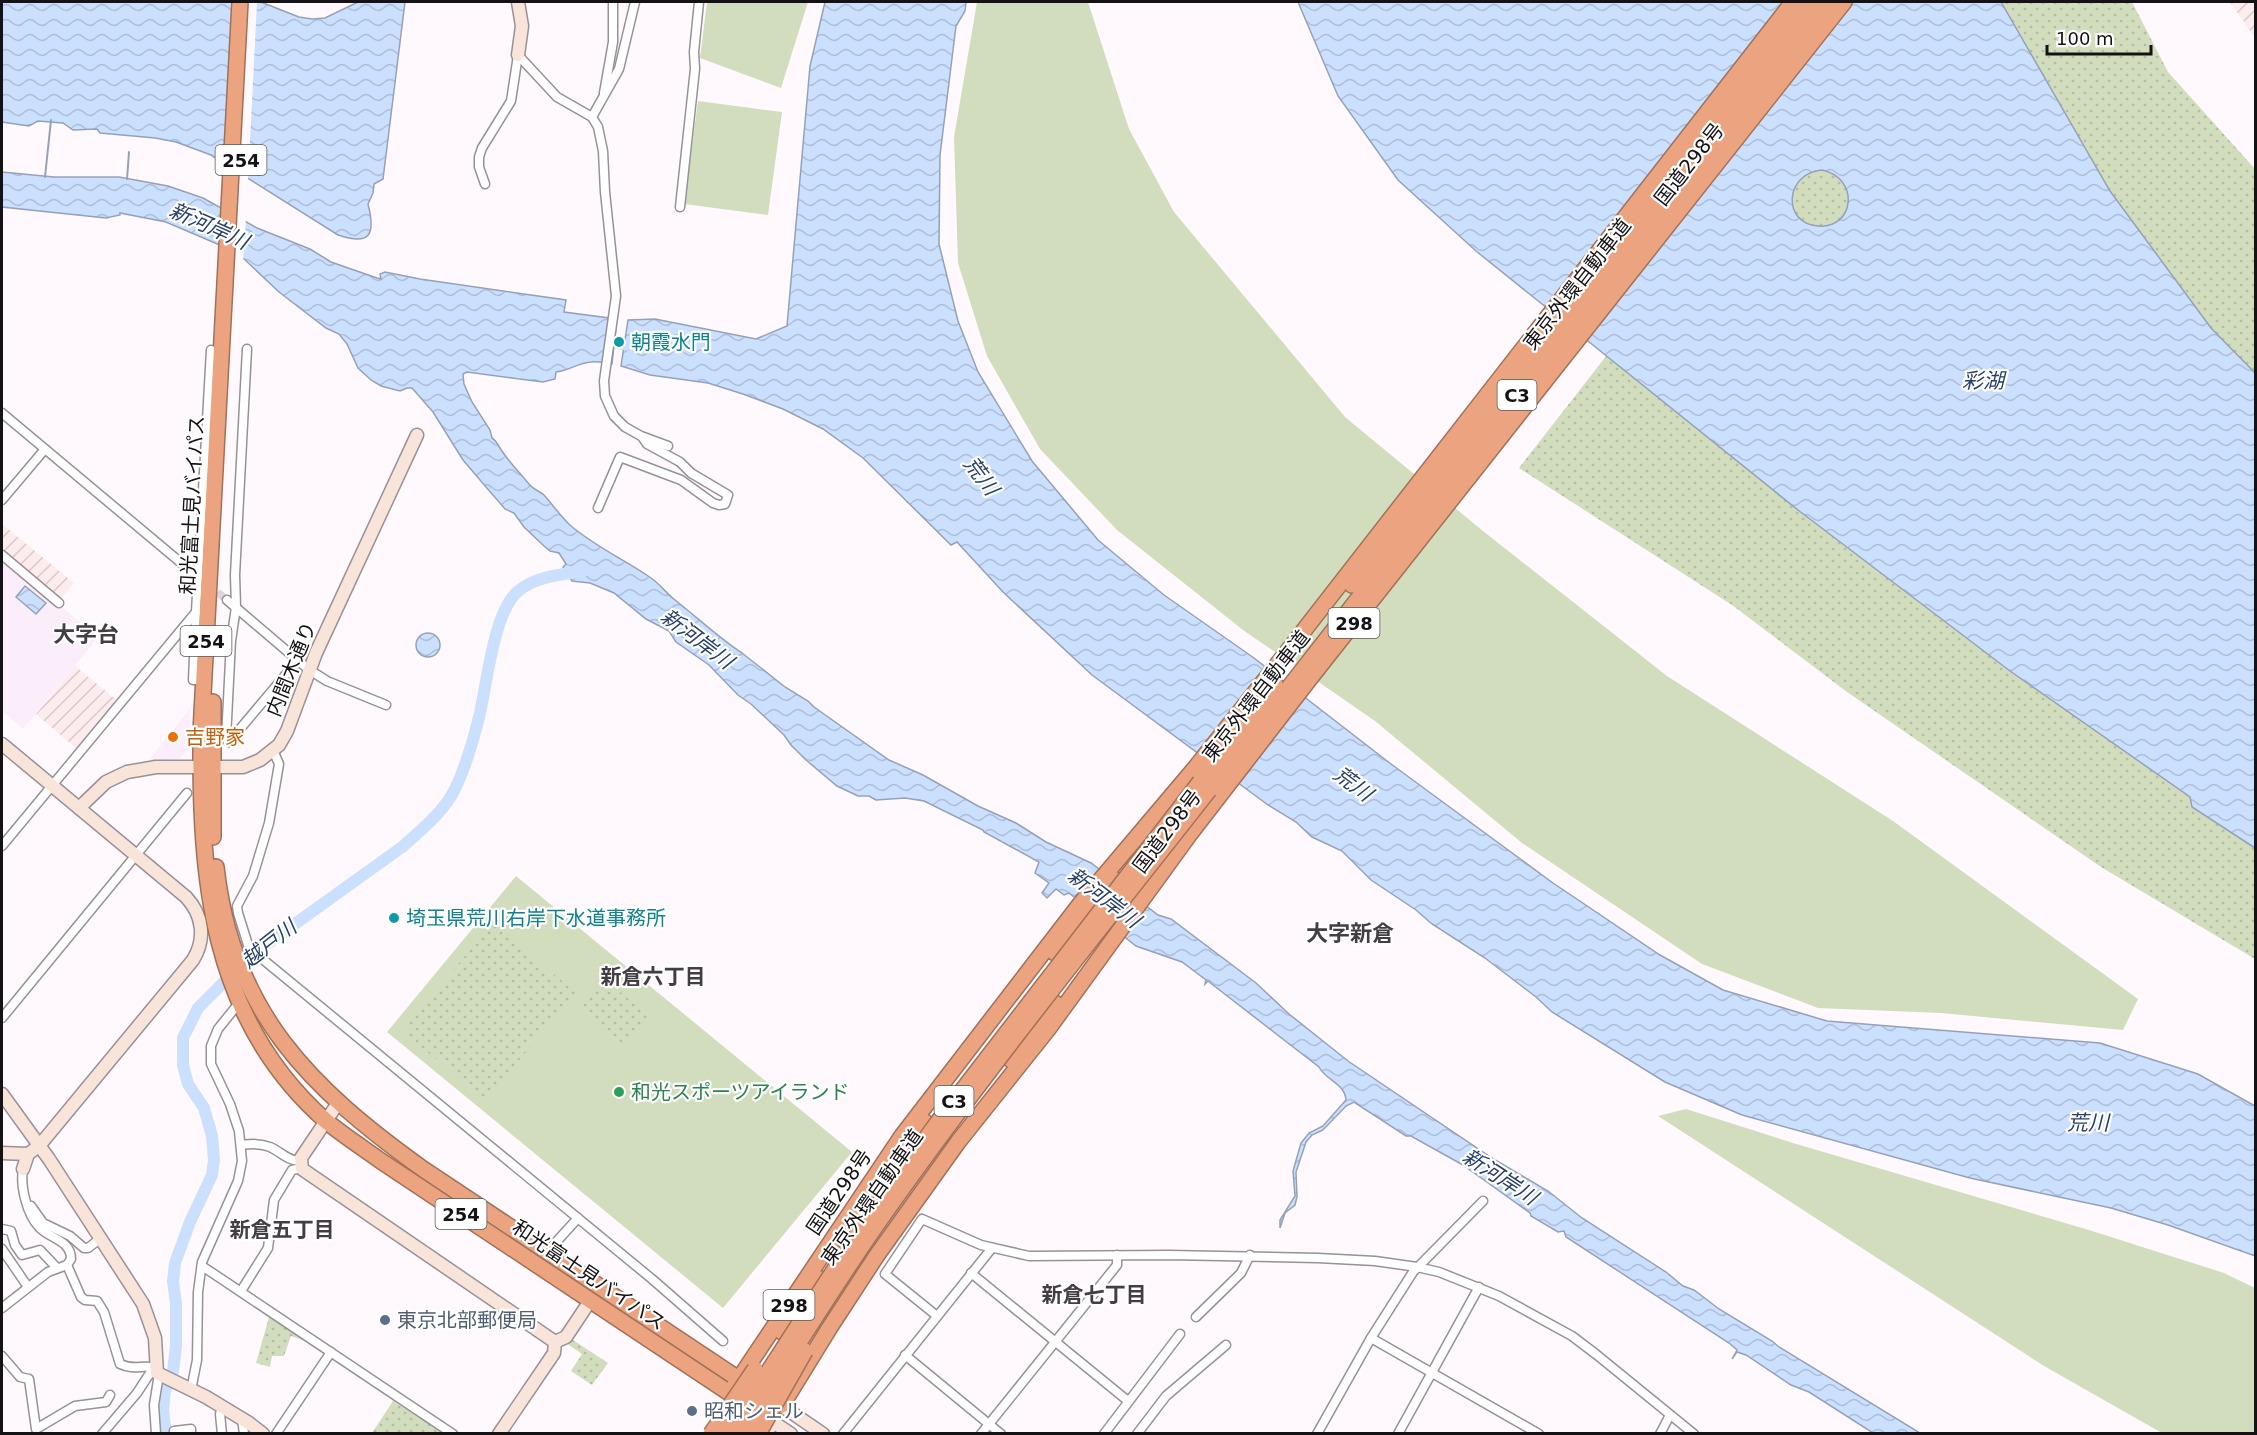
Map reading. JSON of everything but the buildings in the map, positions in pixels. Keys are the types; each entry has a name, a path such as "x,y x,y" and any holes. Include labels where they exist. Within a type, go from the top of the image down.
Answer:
{"highway":[{"name":"和光富士見バイパス","path":"240,2 212,714 202,820 208,888 215,930 237,957 246,982 262,1013 286,1048 338,1103 393,1148 782,1406"},
{"name":"和光富士見バイパス","path":"206,767 204,680 249,2"},
{"name":"国道298号","path":"736,1397 739,1379 902,1136 1081,903 1196,767 1277,665 1792,2"},
{"name":"東京外環自動車道","path":"742,1434 856,1256 948,1125 1164,837 1811,2"},
{"name":"東京外環自動車道","path":"728,1434 866,1221 993,1049 1164,837 1826,2"},
{"name":"国道298号","path":"770,1428 830,1327 877,1255 958,1142 1048,1029 1189,836 1304,686 1844,2"},
{"path":"765,1339 776,1331 891,1169 1045,965 1129,865 1164,837"},
{"path":"877,1255 897,1219 956,1132 1101,942 1164,837"},
{"name":"和光富士見バイパス","path":"237,957 237,998 251,1027 273,1062 327,1121 381,1161 736,1397 770,1428"},
{"path":"711,1434 810,1293 866,1221"},
{"path":"758,1434 856,1256"},
{"path":"736,1397 759,1391 785,1364 830,1327"}],"street":[{"path":"486,184 479,167 479,157 512,99 522,26 518,2"},
{"path":"603,98 613,42 613,2"},
{"path":"592,117 619,69 635,2"},
{"path":"680,207 695,69 694,52 699,2"},
{"path":"518,55 557,97 592,117 601,135 616,296 606,366 605,396 619,422 642,436 668,446"},
{"path":"204,680 193,680 211,350"},
{"path":"247,350 235,575 236,607 229,673 226,739 229,742 298,660"},
{"path":"2,413 198,577"},
{"path":"598,508 620,457 681,480 713,503 725,504 728,495 691,472 680,462 647,444 642,436"},
{"name":"内間木通り","path":"79,808 106,782 127,772 156,767 243,767 260,760 273,750 287,731 308,669 416,438"},
{"path":"2,500 45,449"},
{"path":"2,555 60,603"},
{"path":"227,600 308,669 327,681 386,705"},
{"path":"2,846 196,612"},
{"path":"2,744 135,856 176,887 194,907 200,918 201,929 198,950 193,960 39,1146 28,1154 22,1177 32,1217 40,1229 69,1249 71,1259 67,1265 57,1268 28,1287 2,1308"},
{"path":"273,750 279,764 269,824 253,876 237,906 237,957 261,958 578,1218 723,1341"},
{"path":"2,1018 187,793"},
{"path":"185,1387 197,1360 198,1292 204,1257 238,1181 242,1161 241,1145 230,1104 211,1064 211,1046 218,1029 237,998"},
{"path":"2,1094 101,1238 147,1312 155,1338 159,1373 154,1405 156,1434"},
{"path":"241,1291 268,1248 272,1208 278,1190 292,1170 301,1164 338,1103"},
{"path":"241,1145 265,1145 301,1164 555,1342"},
{"path":"2,1153 28,1154"},
{"path":"26,1198 44,1223 70,1236 84,1248 88,1248 101,1238"},
{"path":"1317,1434 1371,1338 1417,1267 1483,1201"},
{"path":"547,1252 578,1218"},
{"path":"937,1316 885,1274 922,1219 992,1248 1029,1256 1250,1255 1344,1259 1417,1267 1479,1287 1572,1336 1598,1354 1694,1434"},
{"path":"2,1229 11,1231 15,1245 22,1255 40,1250 57,1268"},
{"path":"843,1434 992,1248"},
{"path":"2,1249 28,1287"},
{"path":"981,1434 1117,1265 1117,1255"},
{"path":"1196,1317 1240,1273 1250,1255"},
{"path":"67,1265 81,1297 100,1303 120,1364 130,1369 149,1366 242,1418 263,1434"},
{"path":"202,1266 453,1434"},
{"path":"971,1273 1128,1401"},
{"path":"1398,1434 1479,1287"},
{"path":"555,1342 566,1337 590,1301"},
{"path":"1104,1434 1180,1334"},
{"path":"1371,1338 1533,1432"},
{"path":"499,1434 554,1353 555,1342"},
{"path":"1137,1434 1166,1396 1226,1345"},
{"path":"276,1434 331,1352"},
{"path":"905,1355 1001,1434"},
{"path":"2,1356 20,1377 29,1378 36,1429 75,1406 106,1402 110,1395"},
{"path":"102,1434 137,1394 150,1372 159,1373"},
{"path":"704,1434 736,1397"},
{"path":"782,1406 823,1434"},
{"path":"222,1407 220,1414 222,1434"},
{"path":"1659,1434 1670,1415"},
{"path":"242,1418 244,1434"},
{"path":"770,1428 791,1434"},
{"path":"174,1431 191,1429 191,1434"}],"shaded area":[{"path":"2230,2 2255,2 2255,38"},
{"path":"2,524 74,583 62,597 58,597 2,552"},
{"path":"2,558 98,637 23,729 2,711"},
{"path":"75,666 118,701 77,749 36,714"},
{"path":"190,709 189,748 179,759 149,760"}],"green space":[{"path":"707,2 808,2 781,88 700,58"},
{"path":"977,2 1088,2 1129,129 1174,212 1345,417 1483,531 1667,676 1893,821 2138,999 2123,1030 1941,1013 1818,1008 1702,964 1522,843 1375,721 1243,630 1117,530 1040,449 987,356 958,263 954,137"},
{"name":"彩湖","path":"1882,2 2132,2 2168,72 2255,169 2255,959 2101,867 1847,692 1732,605 1519,468"},
{"path":"698,101 782,112 768,215 684,204"},
{"name":"和光スポーツアイランド","path":"516,876 852,1152 723,1308 387,1032"},
{"path":"492,924 578,994 568,1007 565,1005 486,1100 408,1036 406,1031 407,1025"},
{"path":"602,977 648,1015 624,1045 578,1007"},
{"path":"1686,1109 2089,1230 2224,1273 2255,1288 2255,1433 2162,1433 2044,1366 1658,1116"},
{"path":"269,1317 308,1342 291,1336 284,1356 272,1356 270,1367 256,1363"},
{"path":"570,1338 608,1363 592,1385 571,1371 582,1354 566,1343"},
{"path":"393,1401 444,1433 372,1433"}],"water":[{"path":"2,2 261,2 299,17 312,19 325,18 358,2 405,2 383,179 374,184 368,204 371,223 368,235 357,239 338,235 211,155 176,142 100,133 97,129 73,130 63,123 38,121 29,126 2,122"},
{"name":"荒川","path":"825,2 966,2 965,11 956,26 940,155 939,244 958,321 978,372 1032,461 1098,540 1164,595 1254,658 1391,764 1553,883 1660,955 1723,990 1827,1021 2100,1043 2198,1074 2255,1106 2255,1256 2168,1225 2111,1208 1970,1178 1742,1115 1665,1082 1552,1012 1485,958 1432,924 1416,910 1371,880 1342,851 1312,837 1296,822 1268,805 1092,675 1003,592 957,542 951,545 863,458 823,429 783,409 708,383 650,375 621,366 628,320 655,319 756,339 787,326 810,66"},
{"name":"彩湖","path":"1298,2 2001,2 2110,191 2211,328 2255,373 2255,848 2192,807 2190,797 2010,671 1798,510 1476,251 1398,180 1338,96","holes":["1822,170 1834,175 1843,183 1847,192 1846,212 1840,220 1830,225 1818,226 1806,223 1798,217 1793,208 1792,198 1800,180 1809,173"]},
{"path":"2,172 54,177 119,177 168,186 203,198 257,228 310,249 331,262 377,278 381,279 380,274 385,272 566,300 564,312 617,319 612,364 596,362 582,364 556,372 555,379 543,382 467,372 463,374 464,384 472,402 490,430 492,438 529,484 544,495 571,526 651,578 672,598 785,687 889,760 923,775 978,806 1016,823 1046,842 1091,863 1158,915 1171,919 1256,983 1289,1014 1348,1061 1492,1158 1548,1191 1582,1218 1666,1272 1683,1286 1694,1290 1719,1309 1779,1347 1920,1433 1873,1433 1809,1392 1791,1385 1746,1355 1737,1352 1732,1359 1737,1350 1729,1343 1566,1237 1564,1231 1558,1232 1531,1216 1463,1165 1411,1136 1406,1136 1354,1102 1346,1106 1323,1130 1312,1135 1306,1142 1296,1172 1295,1205 1285,1213 1280,1228 1280,1220 1295,1196 1293,1171 1301,1143 1309,1133 1323,1126 1346,1100 1339,1086 1319,1067 1208,981 1205,984 1206,980 1182,962 1136,946 1069,893 1064,895 1056,889 1047,898 1042,893 1049,883 1035,873 1039,862 983,830 924,801 905,798 876,800 869,796 858,796 837,786 806,760 784,735 738,695 709,665 676,642 669,631 646,619 614,593 590,583 572,581 563,567 566,564 559,553 550,551 524,527 514,513 505,509 463,460 433,412 412,388 400,391 381,386 371,380 358,368 347,344 339,334 326,328 279,292 243,258 222,246 166,222 120,213 120,215 106,218 2,207"},
{"path":"25,586 46,603 36,614 16,597"},
{"path":"423,633 433,633 440,640 440,650 433,657 423,657 416,650 416,640"}],"pier":[{"path":"232,2 257,2 248,182 223,167"},
{"path":"221,205 246,218 243,263 219,248"}],"waterway":[{"path":"45,177 51,120"},
{"path":"127,179 129,152"},
{"name":"新河岸川","path":"606,344 633,347"},
{"name":"越戸川","path":"166,1434 163,1410 165,1391 173,1372 176,1346 176,1304 173,1281 175,1263 190,1222 212,1175 214,1160 212,1136 204,1108 188,1084 183,1065 183,1038 198,1008 249,957 402,847 439,812 456,787 467,760 480,713 497,631 509,602 517,592 531,583 556,575 582,572"}],"tunnel":[{"path":"208,585 227,600"}],"place":[{"name":"朝霞水門","path":"619,342"},
{"name":"吉野家","path":"173,737"},
{"name":"埼玉県荒川右岸下水道事務所","path":"394,918"},
{"name":"和光スポーツアイランド","path":"619,1092"},
{"name":"東京北部郵便局","path":"385,1320"},
{"name":"昭和シェル","path":"692,1411"}],"district":[{"name":"大字台","path":"86,634"},
{"name":"大字新倉","path":"1350,933"},
{"name":"新倉六丁目","path":"653,977"},
{"name":"新倉五丁目","path":"282,1230"},
{"name":"新倉七丁目","path":"1094,1295"}]}
